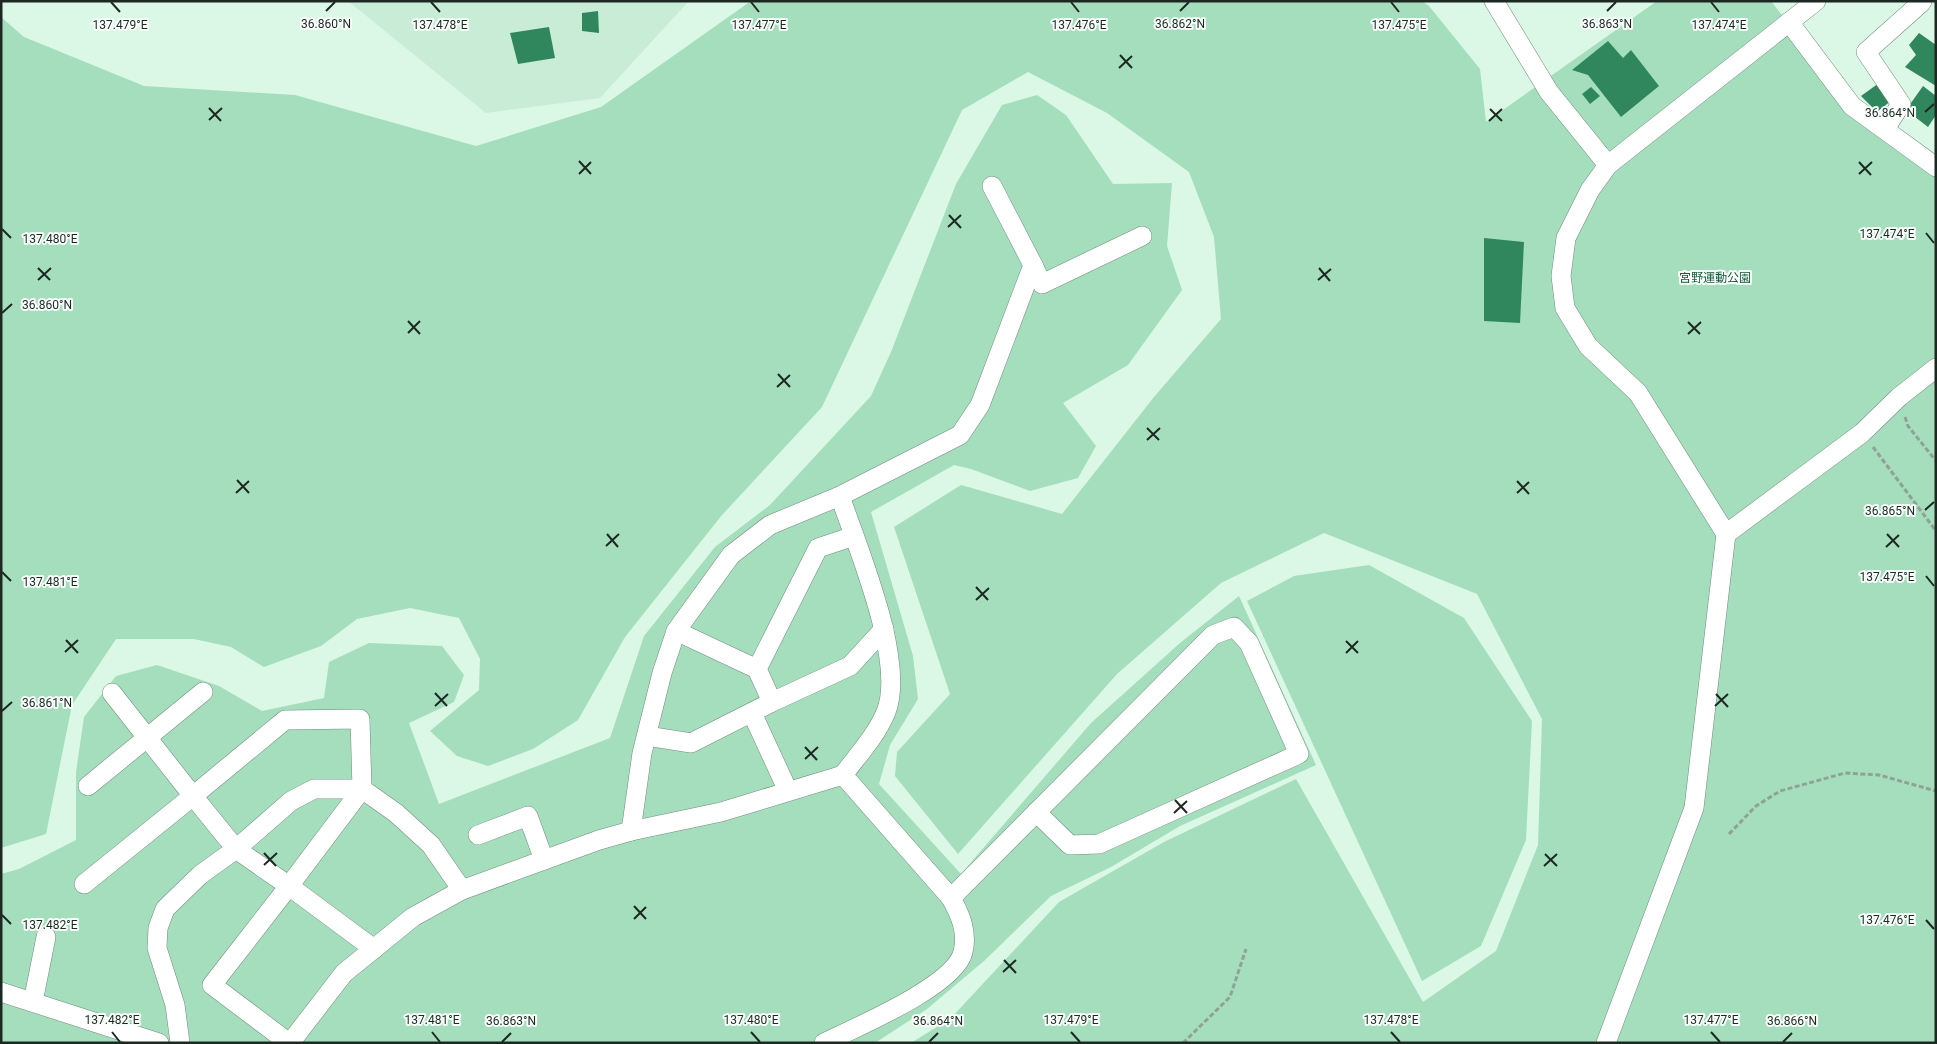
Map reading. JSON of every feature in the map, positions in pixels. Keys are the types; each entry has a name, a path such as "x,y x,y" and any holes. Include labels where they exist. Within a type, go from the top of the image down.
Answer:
{"street":[{"path":"1494,1 1549,92 1608,164"},
{"path":"1606,1043 1694,808 1726,534 1638,393 1588,346 1564,308 1561,276 1566,238 1590,190 1608,164 1816,1"},
{"path":"1885,130 1901,104 1866,52 1921,1 1936,9"},
{"path":"1789,22 1852,106 1936,168"},
{"path":"992,186 1042,284 1142,236"},
{"path":"631,831 646,736 662,673 676,631 731,556 770,525 840,496 960,435 980,405 1033,265"},
{"path":"1726,534 1862,433 1899,396 1936,368"},
{"path":"84,884 285,720 360,719 362,789 212,985 290,1043 344,974 413,917 462,890 599,840 631,831 721,812 842,774 874,736 886,710 892,670 884,629 840,496"},
{"path":"757,669 818,548 854,536"},
{"path":"951,898 1036,812 1213,635 1234,627 1249,643 1299,754 1099,844 1070,845 1036,812"},
{"path":"646,736 691,743 772,702 850,666 884,629"},
{"path":"676,631 757,669 772,702"},
{"path":"88,786 203,692"},
{"path":"112,693 236,849 374,949"},
{"path":"752,713 788,791"},
{"path":"824,1043 910,1000 948,974 963,952 963,919 951,898 842,774"},
{"path":"180,1043 175,1005 157,948 158,928 165,909 180,893 236,849 291,801 314,789 362,789 396,813 431,845 462,890"},
{"path":"478,835 528,816 544,860"},
{"path":"33,1002 46,937"},
{"path":"1,992 159,1043"}],"path":[{"path":"1899,396 1908,426 1936,461"},
{"path":"1862,433 1936,531"},
{"path":"1729,834 1756,806 1780,791 1845,773 1879,775 1936,791"},
{"path":"1183,1043 1230,997 1246,949"}],"shaded area":[{"path":"348,1 689,1 600,98 486,113"}],"green space":[{"name":"宮野運動公園","path":"751,1 1422,1 1429,6 1480,69 1486,122 1657,1 1771,1 1852,106 1936,167 1936,1043 911,1043 951,1018 1059,902 1164,842 1296,779 1423,1002 1496,951 1538,845 1542,719 1477,594 1324,533 1221,583 1117,674 958,854 895,776 897,752 950,694 894,527 961,485 1062,514 1154,397 1221,319 1214,237 1189,172 1107,113 1028,72 962,110 822,407 722,515 625,637 578,720 533,749 488,766 457,756 430,731 479,690 480,659 459,618 410,608 357,619 321,646 264,667 231,647 194,639 116,639 72,705 46,834 1,848 1,17 24,37 144,86 295,95 476,146 601,107"},
{"path":"1037,95 1066,115 1113,184 1172,183 1167,246 1182,290 1128,365 1063,403 1096,446 1078,478 1030,491 971,469 954,465 871,512 913,656 918,699 890,745 879,784 961,874 1091,723 1180,643 1239,596 1316,765 1180,826 1111,867 1051,896 984,961 927,1009 875,1043 1,1043 1,874 19,869 76,840 76,772 84,717 116,676 157,665 219,686 262,711 324,698 329,662 369,643 442,646 464,675 454,702 409,723 439,804 610,738 644,636 715,547 770,505 871,396 891,352 956,184 1002,105"},
{"path":"1369,565 1464,618 1532,721 1526,840 1481,946 1422,981 1247,601 1294,576"}],"building":[{"path":"598,11 599,33 582,31 582,13"},
{"path":"549,27 555,58 518,64 510,33"},
{"path":"1919,33 1936,45 1936,86 1905,67 1916,55 1909,45"},
{"path":"1608,41 1623,58 1631,50 1659,86 1621,117 1588,75 1572,70"},
{"path":"1879,83 1892,100 1877,112 1861,96"},
{"path":"1923,86 1936,96 1936,115 1928,127 1906,110"},
{"path":"1591,87 1600,96 1590,104 1582,94"},
{"path":"1484,238 1524,242 1520,323 1484,321"}]}
